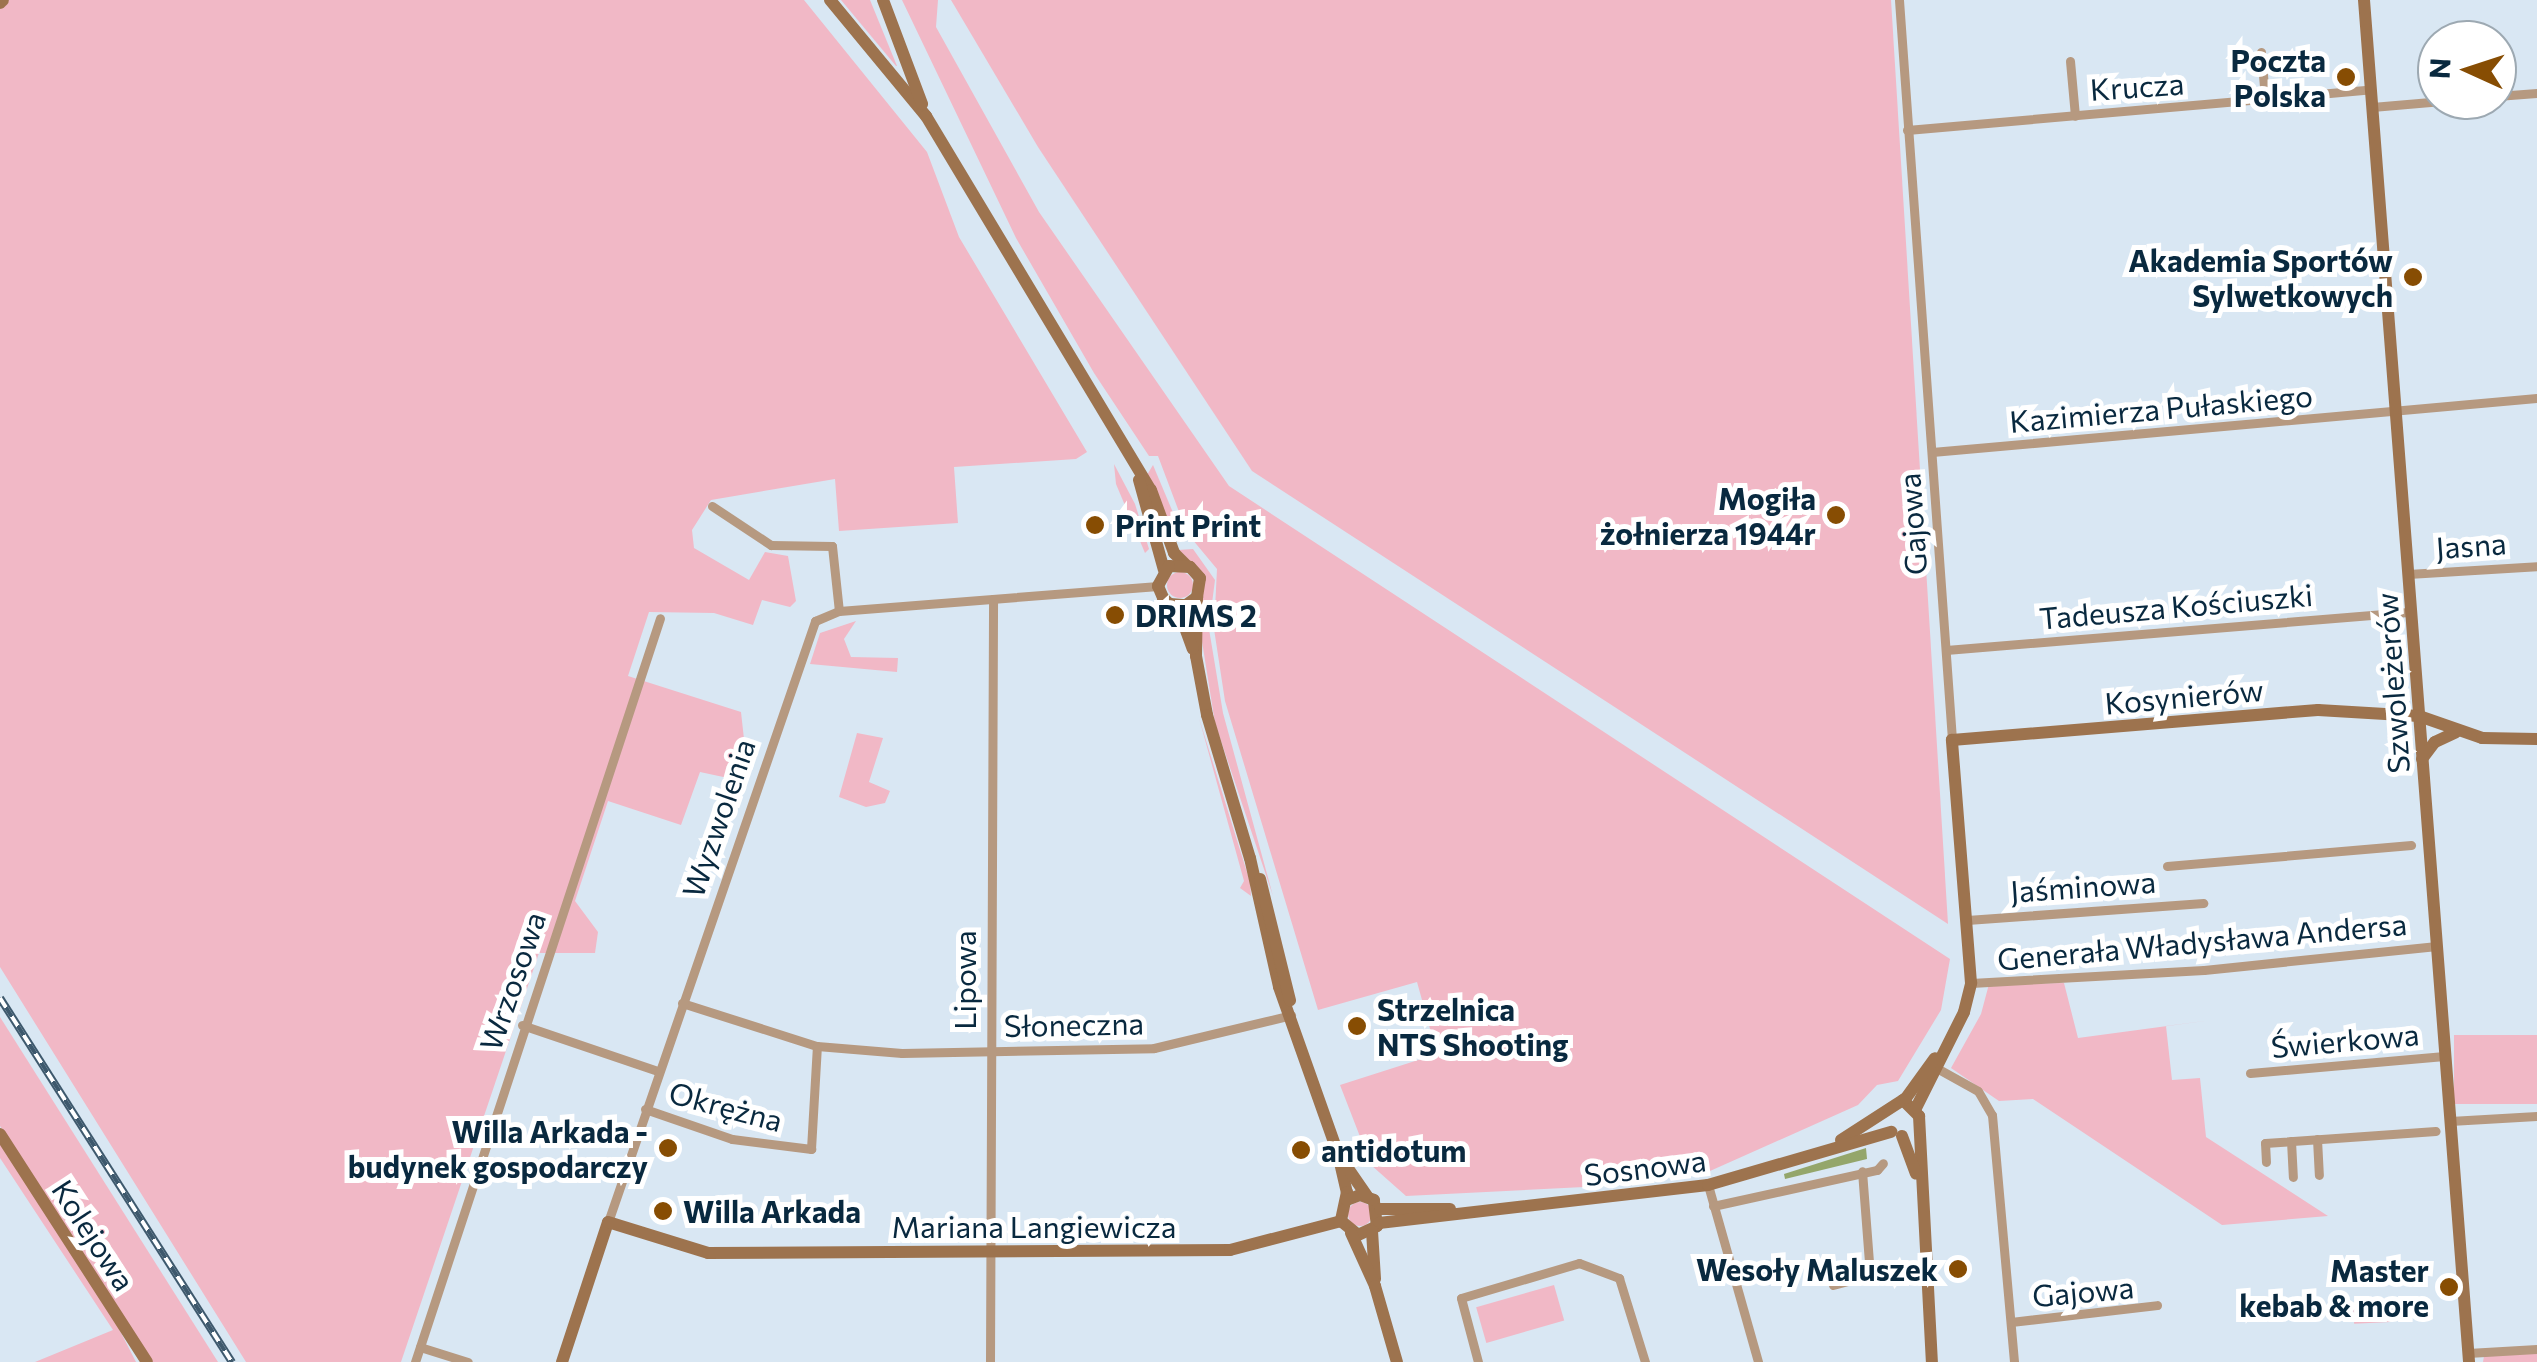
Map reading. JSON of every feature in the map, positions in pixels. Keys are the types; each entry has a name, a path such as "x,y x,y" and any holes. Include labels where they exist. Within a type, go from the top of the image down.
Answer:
{"street":[{"path":"830,0 926,116 1136,468 1186,565 1200,578 1196,656"},
{"path":"883,0 926,116"},
{"name":"Gajowa","path":"1899,0 1971,982 1949,1040 1933,1066 1916,1108"},
{"name":"Szwoleżerów","path":"2364,0 2469,1357"},
{"path":"2261,52 2264,98"},
{"path":"2070,62 2075,116"},
{"name":"Krucza","path":"1906,130 2371,89"},
{"path":"2372,107 2417,103"},
{"name":"Kazimierza Pułaskiego","path":"1932,452 2537,398"},
{"path":"1136,468 1164,570 1158,586"},
{"path":"712,506 771,544 832,546 840,612 1158,586"},
{"path":"1164,570 1186,565"},
{"name":"Jasna","path":"2408,574 2537,566"},
{"path":"1158,586 1196,656 1250,858 1270,912 1291,1015 1338,1154 1347,1200 1346,1227 1376,1286 1396,1362"},
{"path":"1170,604 1186,605 1197,597"},
{"name":"Lipowa","path":"990,1362 993,599"},
{"name":"Wyzwolenia","path":"562,1362 809,630 840,612"},
{"name":"Tadeusza Kościuszki","path":"1946,650 2412,612"},
{"name":"Wrzosowa","path":"415,1362 522,1026 660,618"},
{"name":"Kosynierów","path":"1952,740 2318,710 2419,716 2456,732 2537,739"},
{"path":"2422,759 2435,742 2456,732"},
{"path":"2167,866 2411,845"},
{"name":"Jaśminowa","path":"1967,920 2202,902"},
{"name":"Generała Władysława Andersa","path":"1971,982 2204,970 2437,946"},
{"name":"Słoneczna","path":"682,1002 817,1046 989,1051 1154,1048 1291,1015"},
{"path":"522,1026 658,1071"},
{"name":"Okrężna","path":"645,1109 732,1139 810,1149 817,1046"},
{"name":"Świerkowa","path":"2250,1072 2444,1056"},
{"name":"Gajowa","path":"1884,1113 1903,1100 1933,1066"},
{"name":"Gajowa","path":"1933,1066 1978,1092 1992,1115 2014,1362"},
{"path":"1903,1100 1916,1108 1932,1362"},
{"path":"1884,1113 1920,1191"},
{"name":"Sosnowa","path":"1811,1156 1884,1113"},
{"path":"2450,1121 2537,1116"},
{"name":"Sosnowa","path":"1377,1221 1708,1186 1916,1128"},
{"path":"2266,1162 2264,1143 2436,1130"},
{"name":"Kolejowa","path":"0,1134 146,1362"},
{"path":"2317,1139 2319,1174"},
{"path":"2291,1141 2293,1177"},
{"path":"1338,1154 1368,1196 1377,1221 1376,1286"},
{"name":"Sosnowa","path":"1714,1206 1862,1171 1882,1162"},
{"path":"1833,1285 1870,1274 1862,1171"},
{"path":"1708,1186 1758,1362"},
{"path":"1347,1200 1368,1196"},
{"name":"Mariana Langiewicza","path":"608,1222 708,1253 1230,1250 1377,1221"},
{"path":"1478,1362 1461,1298 1588,1264 1618,1278 1645,1362"},
{"name":"Gajowa","path":"2010,1322 2156,1305"},
{"path":"420,1347 468,1362"},
{"path":"2469,1357 2537,1349"}],"shaded area":[{"path":"9,0 804,0 927,152 959,237 1087,452 1076,459 954,467 958,523 839,531 835,479 711,500 692,530 694,548 749,580 765,552 788,556 796,601 790,607 762,600 753,625 714,613 649,612 628,676 741,712 745,748 729,802 722,801 728,778 700,772 681,825 608,801 575,901 598,932 595,953 539,953 401,1362 246,1362 0,967 0,9"},
{"path":"841,0 870,0 897,66 896,66"},
{"path":"902,0 938,0 936,27 1039,212 1229,486 1950,959 1941,1010 1898,1081 1877,1085 1858,1105 1710,1171 1584,1187 1406,1196 1371,1165 1340,1085 1437,1054 1417,982 1318,1010 1225,701 1214,629 1217,569 1187,533 1158,456 1149,456 1094,373 1016,238"},
{"path":"951,0 1891,0 1948,924 1252,471 1038,147"},
{"path":"1114,464 1135,504 1149,549 1145,553 1116,484"},
{"path":"1153,465 1182,534 1173,539 1147,475"},
{"path":"1193,549 1215,580 1211,611 1199,617 1204,574 1178,550"},
{"path":"1180,572 1189,576 1193,585 1189,594 1180,598 1171,594 1167,585 1171,576"},
{"path":"856,621 844,639 851,657 898,658 897,672 810,664 820,633"},
{"path":"1200,629 1209,629 1223,713 1273,896 1215,723"},
{"path":"1199,718 1251,896 1240,888 1244,881"},
{"path":"857,733 883,738 869,782 890,791 885,803 866,807 839,797"},
{"path":"2064,983 2078,1038 2166,1026 2172,1080 2200,1078 2206,1137 2328,1216 2222,1225 2033,1099 1999,1101 1951,1068 1981,1014 1989,984"},
{"path":"0,1017 218,1362 152,1362 0,1126"},
{"path":"2454,1035 2537,1035 2537,1104 2454,1104"},
{"path":"0,1142 118,1327 136,1362 35,1362 113,1330 0,1158"},
{"path":"1866,1148 1867,1159 1785,1179 1784,1174"},
{"path":"1360,1202 1372,1214 1360,1226 1348,1214"},
{"path":"1554,1285 1564,1321 1486,1343 1476,1307"},
{"path":"2389,1301 2390,1322 2354,1324 2353,1303"},
{"path":"2537,1353 2537,1362 2483,1362 2484,1356"}],"railway":[{"path":"0,998 232,1362"}],"place":[{"name":"Poczta Polska","path":"2346,77"},
{"name":"Akademia Sportów Sylwetkowych","path":"2413,277"},
{"name":"Mogiła żołnierza 1944r","path":"1836,515"},
{"name":"Print Print","path":"1095,525"},
{"name":"DRIMS 2","path":"1115,615"},
{"name":"Strzelnica NTS Shooting","path":"1357,1026"},
{"name":"Willa Arkada - budynek gospodarczy","path":"668,1148"},
{"name":"antidotum","path":"1301,1150"},
{"name":"Willa Arkada","path":"663,1211"},
{"name":"Wesoły Maluszek","path":"1958,1269"},
{"name":"Master kebab & more","path":"2449,1287"}]}
